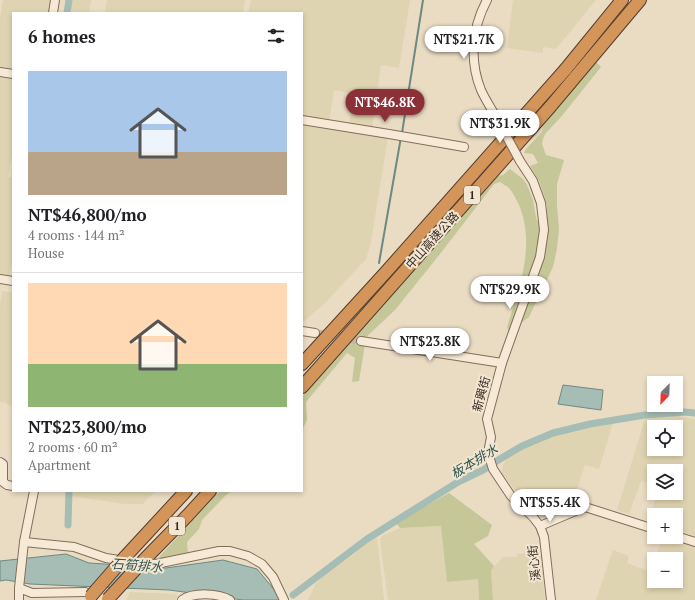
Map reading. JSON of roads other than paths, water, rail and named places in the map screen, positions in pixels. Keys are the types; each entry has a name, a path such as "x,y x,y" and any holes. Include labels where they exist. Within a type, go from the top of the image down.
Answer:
{"highway":[{"name":"中山高速公路","path":"303,363 386,272 565,70 622,0"},
{"name":"中山高速公路","path":"303,386 550,107 640,0"},
{"name":"1","path":"88,596 185,492"},
{"name":"1","path":"108,599 209,492"}],"street":[{"path":"53,12 55,0"},
{"name":"新興街","path":"487,0 481,13 476,31 474,45 474,68 481,90 520,161 533,181 541,203 544,230 540,257 502,363 486,419 491,437 488,453"},
{"path":"0,72 12,74"},
{"path":"303,120 464,147"},
{"path":"0,279 12,281"},
{"path":"303,331 315,333"},
{"path":"361,341 502,363"},
{"name":"溪心街","path":"488,453 493,469 511,496 534,517 540,526 544,536 550,600"},
{"path":"0,462 3,464 3,482 12,486"},
{"path":"19,600 24,542 34,492"},
{"path":"540,526 585,507 647,527"},
{"path":"683,538 695,542"},
{"path":"24,542 74,548 106,558 156,564 219,551 230,551 248,556 262,564 273,577 284,600"},
{"path":"19,588 32,593 88,596"},
{"path":"182,600 188,596 199,595 220,596 230,600"}],"waterway":[{"path":"67,12 69,0"},
{"path":"402,133 423,0"},
{"path":"379,263 401,137"},
{"name":"板本排水","path":"293,595 367,539 458,482 483,470 522,446 553,433 590,424 645,415 685,412 695,413"},
{"path":"68,525 69,492"}],"tunnel":[{"path":"315,333 361,341"}],"water label":[{"name":"石筍排水","path":"137,565"}]}
